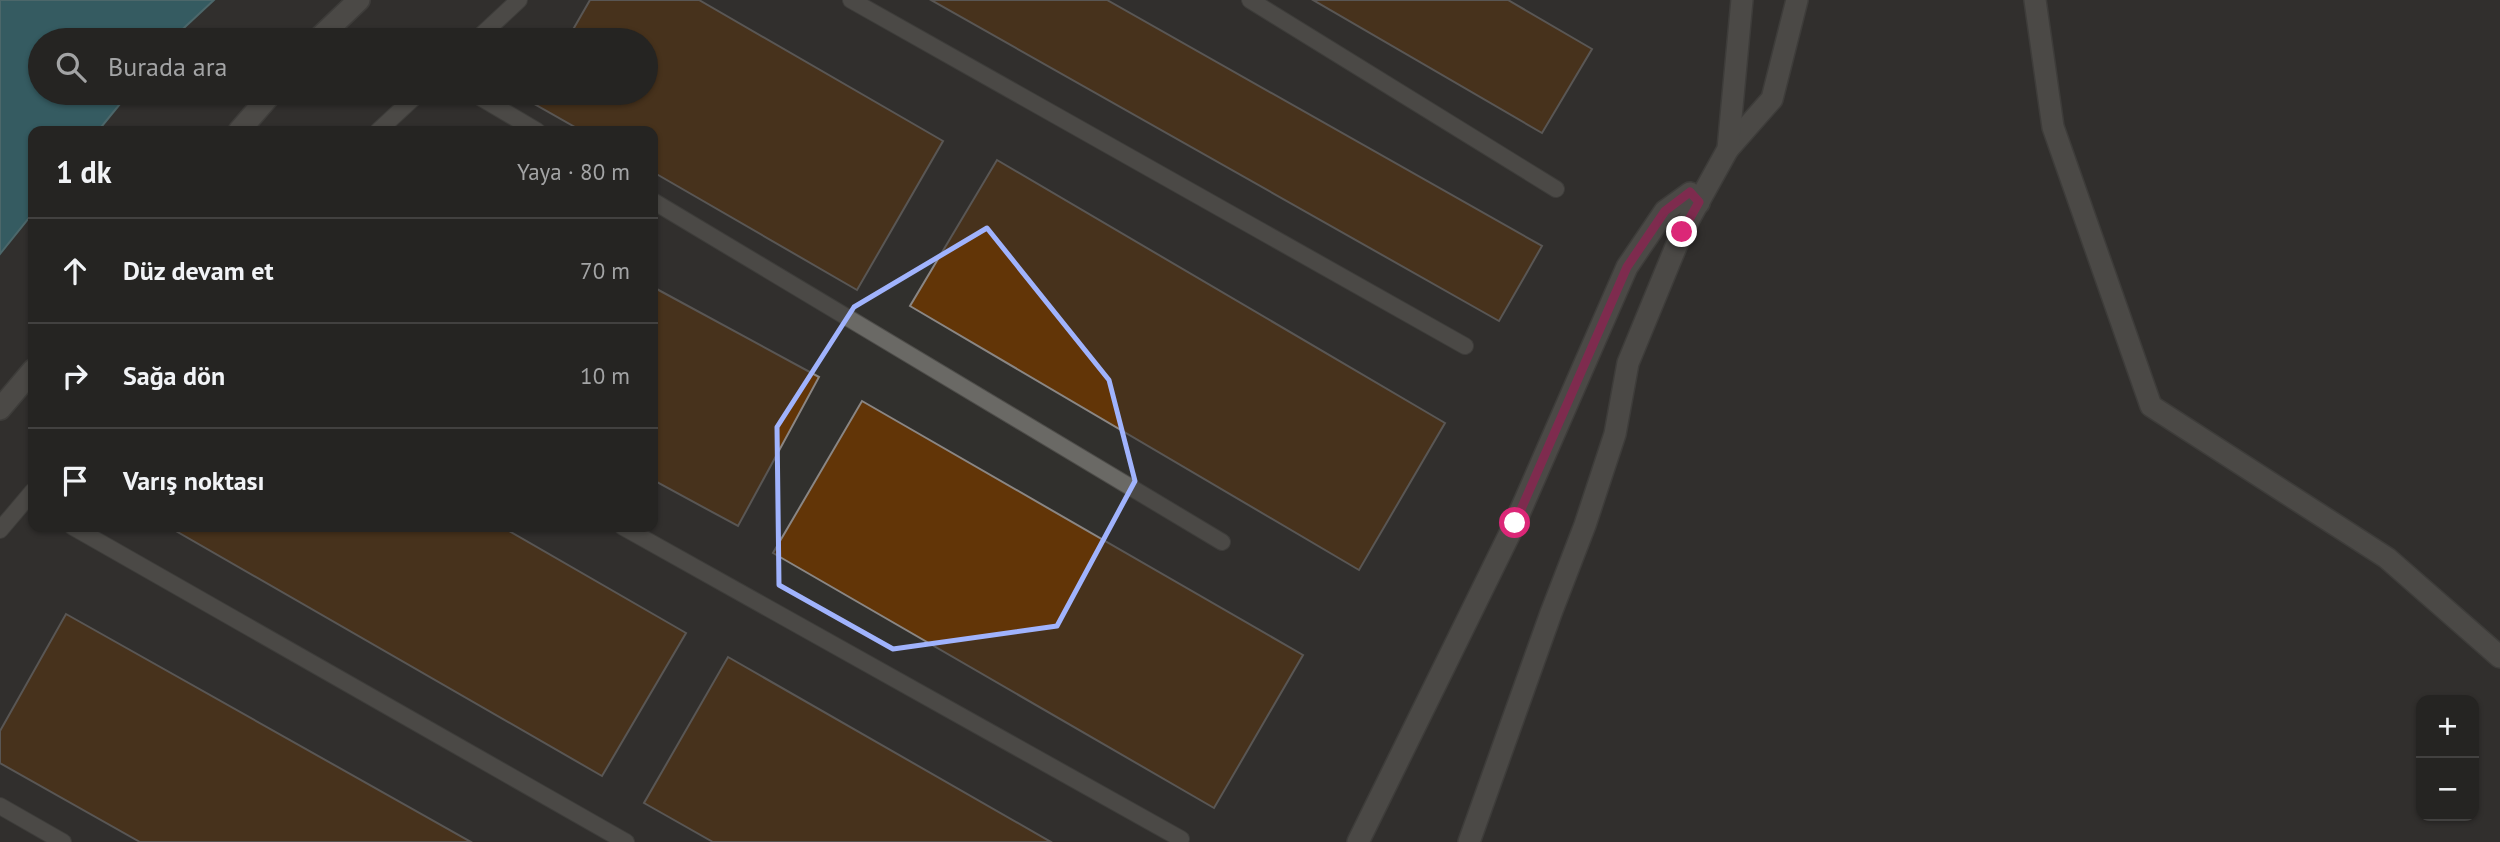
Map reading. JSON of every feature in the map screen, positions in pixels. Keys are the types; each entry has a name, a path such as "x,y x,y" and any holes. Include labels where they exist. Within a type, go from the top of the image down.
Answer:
{"street":[{"path":"330,28 359,0"},
{"path":"1728,149 1742,0"},
{"path":"1469,842 1594,499 1615,434 1628,363 1682,232 1728,149 1772,99 1797,0"},
{"path":"2035,0 2053,127 2151,406 2387,558 2500,657"},
{"path":"243,126 262,105"},
{"path":"1358,842 1515,523 1627,267 1665,211 1690,192 1699,202"},
{"path":"0,409 28,376"}],"lane":[{"path":"489,28 519,0"},
{"path":"851,0 1465,345"},
{"path":"1250,0 1556,190"},
{"path":"383,126 406,105"},
{"path":"493,105 528,126"},
{"path":"658,204 1222,542"},
{"path":"0,530 28,501"},
{"path":"82,532 626,842"},
{"path":"632,532 1181,839"},
{"path":"0,806 63,842"}],"highlighted area":[{"path":"987,228 1109,380 1135,481 1057,626 893,649 779,585 777,427 854,307"}],"water":[{"path":"0,0 214,0 184,28 28,28 28,105 119,105 102,126 28,126 28,219 0,254"}],"building":[{"path":"590,0 699,0 943,141 857,290 658,175 658,126 573,126 536,105 658,105 658,28 574,28"},
{"path":"931,0 1107,0 1542,246 1499,321"},
{"path":"1313,0 1508,0 1592,49 1542,133"},
{"path":"997,160 1445,423 1359,570 910,306"},
{"path":"658,290 819,377 738,526 658,483"},
{"path":"862,401 1303,655 1214,808 773,553"},
{"path":"178,532 511,532 686,633 602,776"},
{"path":"66,614 471,842 140,842 0,763 0,731"},
{"path":"728,657 1051,842 713,842 644,803"}],"route":[{"path":"1515,523 1627,267 1665,211 1690,192 1699,202 1682,232"}]}
